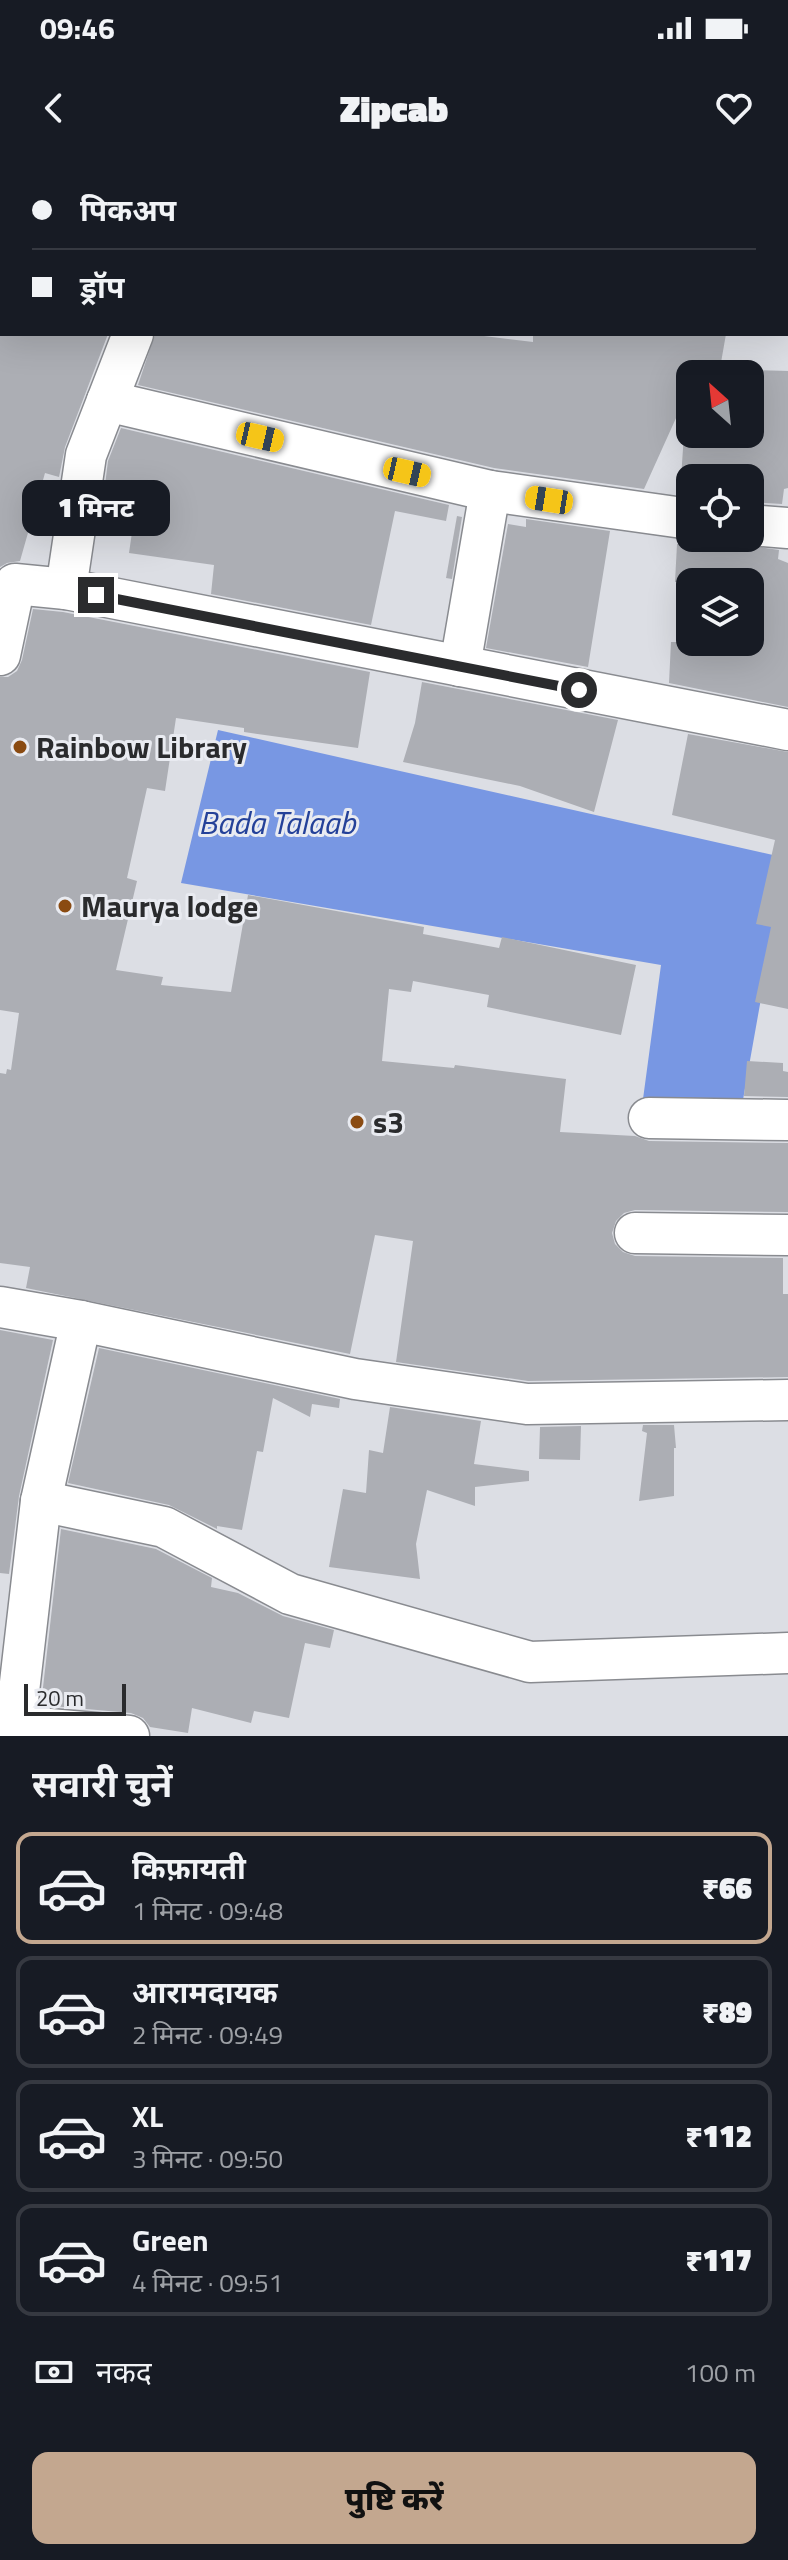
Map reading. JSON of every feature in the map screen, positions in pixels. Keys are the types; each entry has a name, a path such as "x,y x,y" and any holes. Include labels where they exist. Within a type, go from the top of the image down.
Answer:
{"street":[{"path":"66,589 86,455 132,336"},
{"path":"107,401 490,491 676,517"},
{"path":"460,666 490,491"},
{"path":"764,526 788,528"},
{"path":"0,655 15,584 66,589 788,730"},
{"path":"649,1118 788,1120"},
{"path":"635,1233 788,1235"},
{"path":"0,1307 355,1379 527,1404 788,1400"},
{"path":"81,1321 41,1501 15,1726 129,1736"},
{"path":"41,1501 164,1527 290,1594 530,1662 788,1653"}],"water":[{"name":"Bada Talaab","path":"218,730 786,858 741,1111 641,1114 661,965 181,883"}],"building":[{"path":"0,336 107,336 65,447 59,477 45,473 20,561 0,567"},
{"path":"154,336 484,336 533,342 533,336 726,336 721,360 676,360 676,418 644,489 494,468 138,385"},
{"path":"764,370 788,371 788,488 784,489 782,504 764,503 764,464 682,464 683,448 764,448"},
{"path":"121,428 449,505 446,521 395,511 371,625 211,594 214,565 129,553 137,498 104,493 108,461"},
{"path":"457,516 462,517 452,579 446,578"},
{"path":"526,519 610,531 588,667 486,648 508,524 526,527"},
{"path":"764,548 779,550 778,559 788,563 788,707 669,683 671,642 676,642 676,656 764,656 764,568 676,568 675,582 677,552 764,552"},
{"path":"33,609 63,612 370,672 358,748 244,732 244,728 176,718 165,791 147,788 127,878 137,881 116,970 163,977 161,985 231,992 248,895 424,927 423,934 499,948 502,937 636,965 621,1035 487,1007 489,995 413,981 411,992 389,989 382,1061 454,1068 455,1065 566,1079 560,1132 635,1136 649,1141 788,1143 788,1212 635,1210 624,1213 616,1221 612,1233 615,1244 623,1252 635,1256 783,1258 783,1294 788,1294 788,1377 528,1381 396,1362 413,1241 375,1235 350,1354 26,1288 30,1267 0,1263 0,1073 6,1074 7,1069 11,1070 19,1013 0,1010 0,677 8,677 17,671"},
{"path":"422,682 618,720 594,812 520,786 403,762 415,723"},
{"path":"688,734 788,752 788,1009 755,1002 771,927 756,924 775,840 672,815"},
{"path":"747,1061 783,1063 783,1071 788,1072 788,1097 744,1096"},
{"path":"0,1330 53,1340 19,1496 9,1574 0,1573"},
{"path":"99,1348 340,1399 339,1408 312,1404 310,1417 273,1398 263,1452 257,1451 242,1530 217,1526 217,1529 169,1505 68,1483"},
{"path":"390,1407 481,1421 474,1464 529,1471 529,1481 475,1487 475,1506 427,1490 416,1544 420,1579 329,1567 343,1489 366,1493 369,1450 383,1453"},
{"path":"643,1425 674,1425 674,1496 639,1501 647,1433 642,1431"},
{"path":"581,1426 580,1460 539,1459 540,1427"},
{"path":"61,1529 156,1549 212,1578 211,1587 238,1593 283,1616 334,1630 330,1648 305,1643 289,1718 254,1711 251,1723 192,1708 188,1733 150,1727 143,1718 131,1713 41,1705"}],"place":[{"name":"Rainbow Library","path":"20,747"},
{"name":"Maurya lodge","path":"65,906"},
{"name":"s3","path":"357,1122"}],"route":[{"path":"96,595 579,690"}]}
